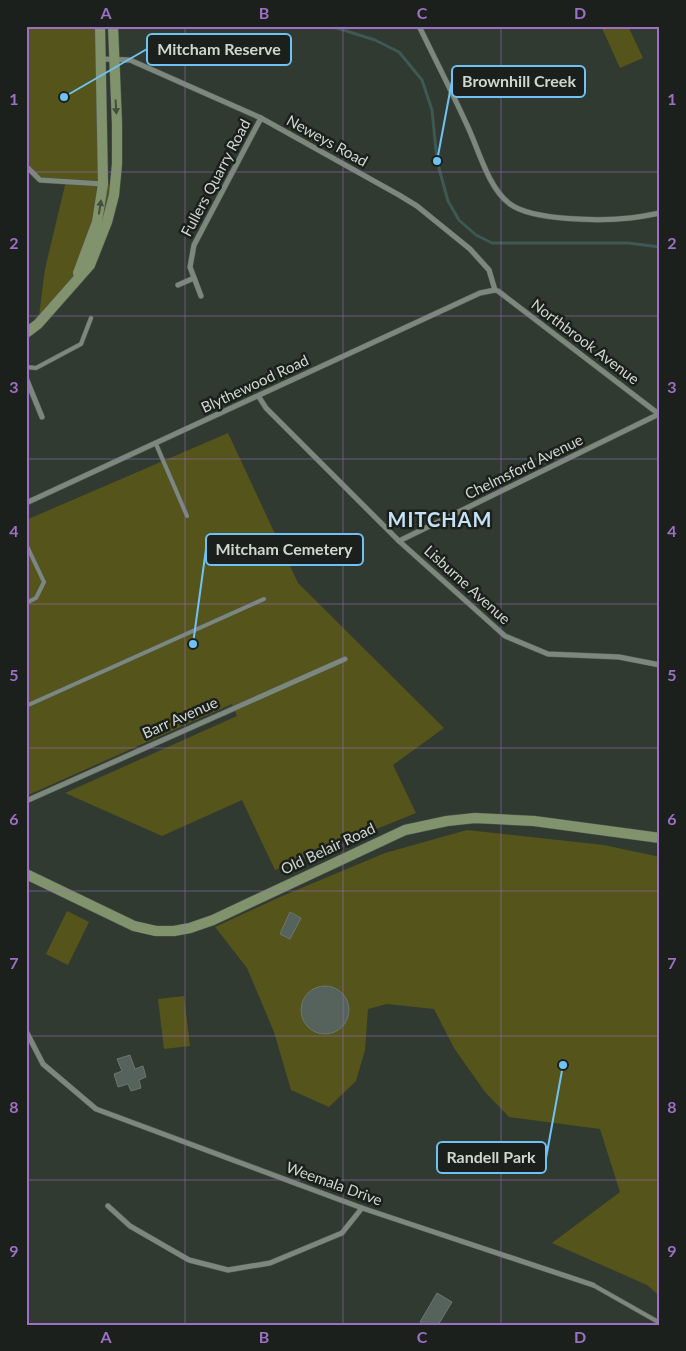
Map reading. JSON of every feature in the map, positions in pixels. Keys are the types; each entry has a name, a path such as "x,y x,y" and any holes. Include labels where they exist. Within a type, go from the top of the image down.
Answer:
{"main road":[{"path":"72,286 97,222 104,184 100,26"},
{"path":"26,333 38,324 90,265 107,222 114,195 117,124 113,26"},
{"path":"104,184 115,185"},
{"name":"Old Belair Road","path":"26,874 134,926 156,931 174,931 213,920 405,830 447,821 475,818 534,821 660,838"}],"street":[{"path":"419,26 468,127 494,187 512,206 538,215 598,219 630,218 660,213"},
{"name":"Neweys Road","path":"101,59 130,60 261,118 417,206 470,249 489,270 495,290"},
{"name":"Fullers Quarry Road","path":"201,296 190,267 194,245 261,118"},
{"path":"26,166 40,180 104,184"},
{"path":"178,286 194,278"},
{"name":"Blythewood Road","path":"26,503 259,397 480,293 495,290"},
{"name":"Northbrook Avenue","path":"495,290 659,414"},
{"path":"26,378 42,417"},
{"name":"Lisburne Avenue","path":"259,397 266,408 399,542 506,636 548,654 619,657 660,665"},
{"name":"Chelmsford Avenue","path":"399,542 659,414"},
{"name":"Barr Avenue","path":"26,800 344,659"},
{"name":"Weemala Drive","path":"26,1031 43,1064 96,1109 362,1208 592,1285"},
{"path":"108,1206 130,1226 189,1260 228,1270 270,1263 342,1233 362,1208"}],"lane":[{"path":"26,367 36,368 81,344 91,318"},
{"path":"156,444 187,516"},
{"path":"26,544 44,582 36,598 26,603"},
{"path":"26,705 264,599"},
{"name":"Weemala Drive","path":"592,1285 660,1323"}],"shaded area":[{"path":"26,26 100,26 104,184 115,185 90,265 38,324 45,269 66,181 40,180 26,166"},
{"path":"601,26 628,26 643,58 620,68"},
{"path":"228,433 298,583 444,728 393,765 416,813 275,870 242,800 162,836 65,793 237,716 232,704 26,796 26,520"},
{"path":"467,830 604,845 660,857 660,1296 647,1285 552,1243 620,1192 600,1129 509,1117 485,1092 454,1048 434,1009 387,1004 368,1009 365,1050 356,1081 329,1107 291,1090 274,1032 247,968 215,927 280,897 385,853"},
{"path":"67,911 89,922 68,965 46,954"},
{"path":"184,996 190,1046 164,1049 158,999"}],"building":[{"path":"290,912 301,918 290,939 280,934"},
{"path":"320,986 330,986 342,993 349,1005 349,1015 342,1027 330,1034 320,1034 312,1030 305,1023 301,1015 301,1005 305,997 312,990"},
{"path":"130,1055 135,1069 143,1066 146,1077 139,1080 141,1088 131,1091 128,1084 118,1087 114,1074 122,1071 117,1059"},
{"path":"437,1293 452,1302 438,1325 425,1325 420,1322"}],"waterway":[{"path":"293,26 337,28 375,40 399,52 422,80 432,110 437,161 448,201 459,220 476,235 492,243 628,243 660,247"}],"place":[{"name":"Mitcham Reserve","path":"64,97"},
{"name":"Brownhill Creek","path":"437,161"},
{"name":"Mitcham Cemetery","path":"193,644"},
{"name":"Randell Park","path":"563,1065"}],"district":[{"name":"MITCHAM","path":"440,520"}]}
